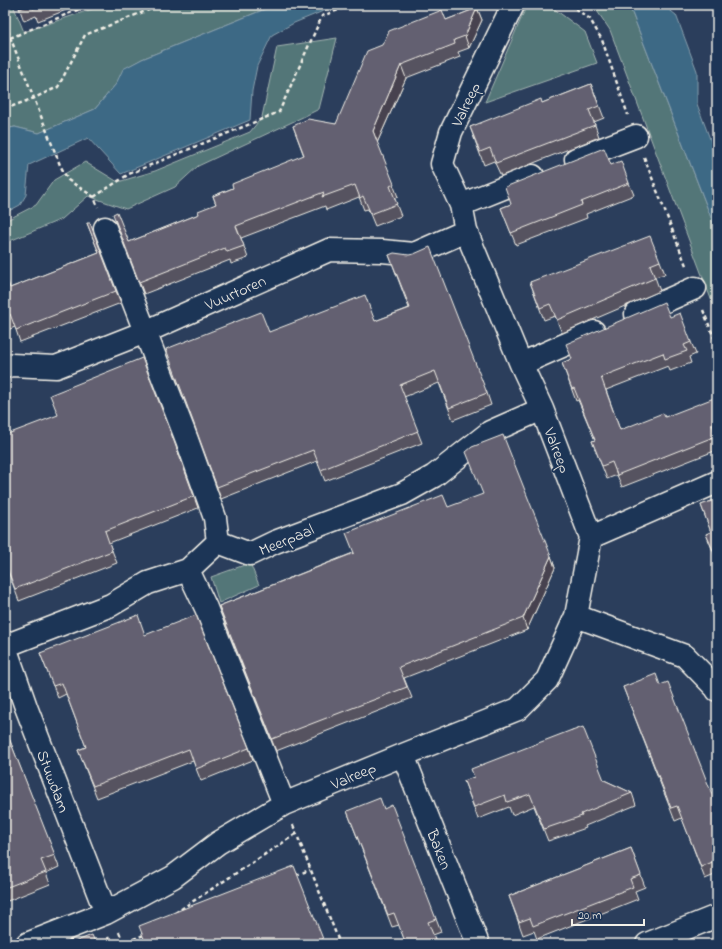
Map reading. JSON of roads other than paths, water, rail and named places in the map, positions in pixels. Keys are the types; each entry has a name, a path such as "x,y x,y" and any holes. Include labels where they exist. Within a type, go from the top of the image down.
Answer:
{"street":[{"name":"Valreep","path":"27,944 106,913 173,877 218,843 284,804 518,709 547,680 576,616 591,537 542,409 521,364 466,231 461,205 442,164 451,132 513,5"},
{"path":"461,205 636,136"},
{"path":"5,647 111,605 148,583 188,570 218,542 215,518 187,440 106,228"},
{"name":"Vuurtoren","path":"5,367 11,365 56,367 145,332 329,250 414,254 466,231"},
{"path":"521,364 695,288"},
{"name":"Meerpaal","path":"218,542 250,554 275,542 402,494 434,476 490,432 542,409"},
{"path":"591,537 717,482"},
{"path":"188,570 206,608 284,804"},
{"path":"576,616 685,656 717,690"},
{"name":"Stuwdam","path":"5,647 29,714 106,913"},
{"name":"Baken","path":"402,755 478,944"},
{"path":"647,944 717,916"}],"water":[{"path":"275,5 338,5 294,23 272,35 257,66 252,91 250,120 121,174 88,138 29,165 26,195 20,205 5,213 5,129 15,127 39,133 95,109 116,84 123,69 142,59"},
{"path":"629,5 663,5 676,15 697,71 697,104 717,158 717,233"}]}
